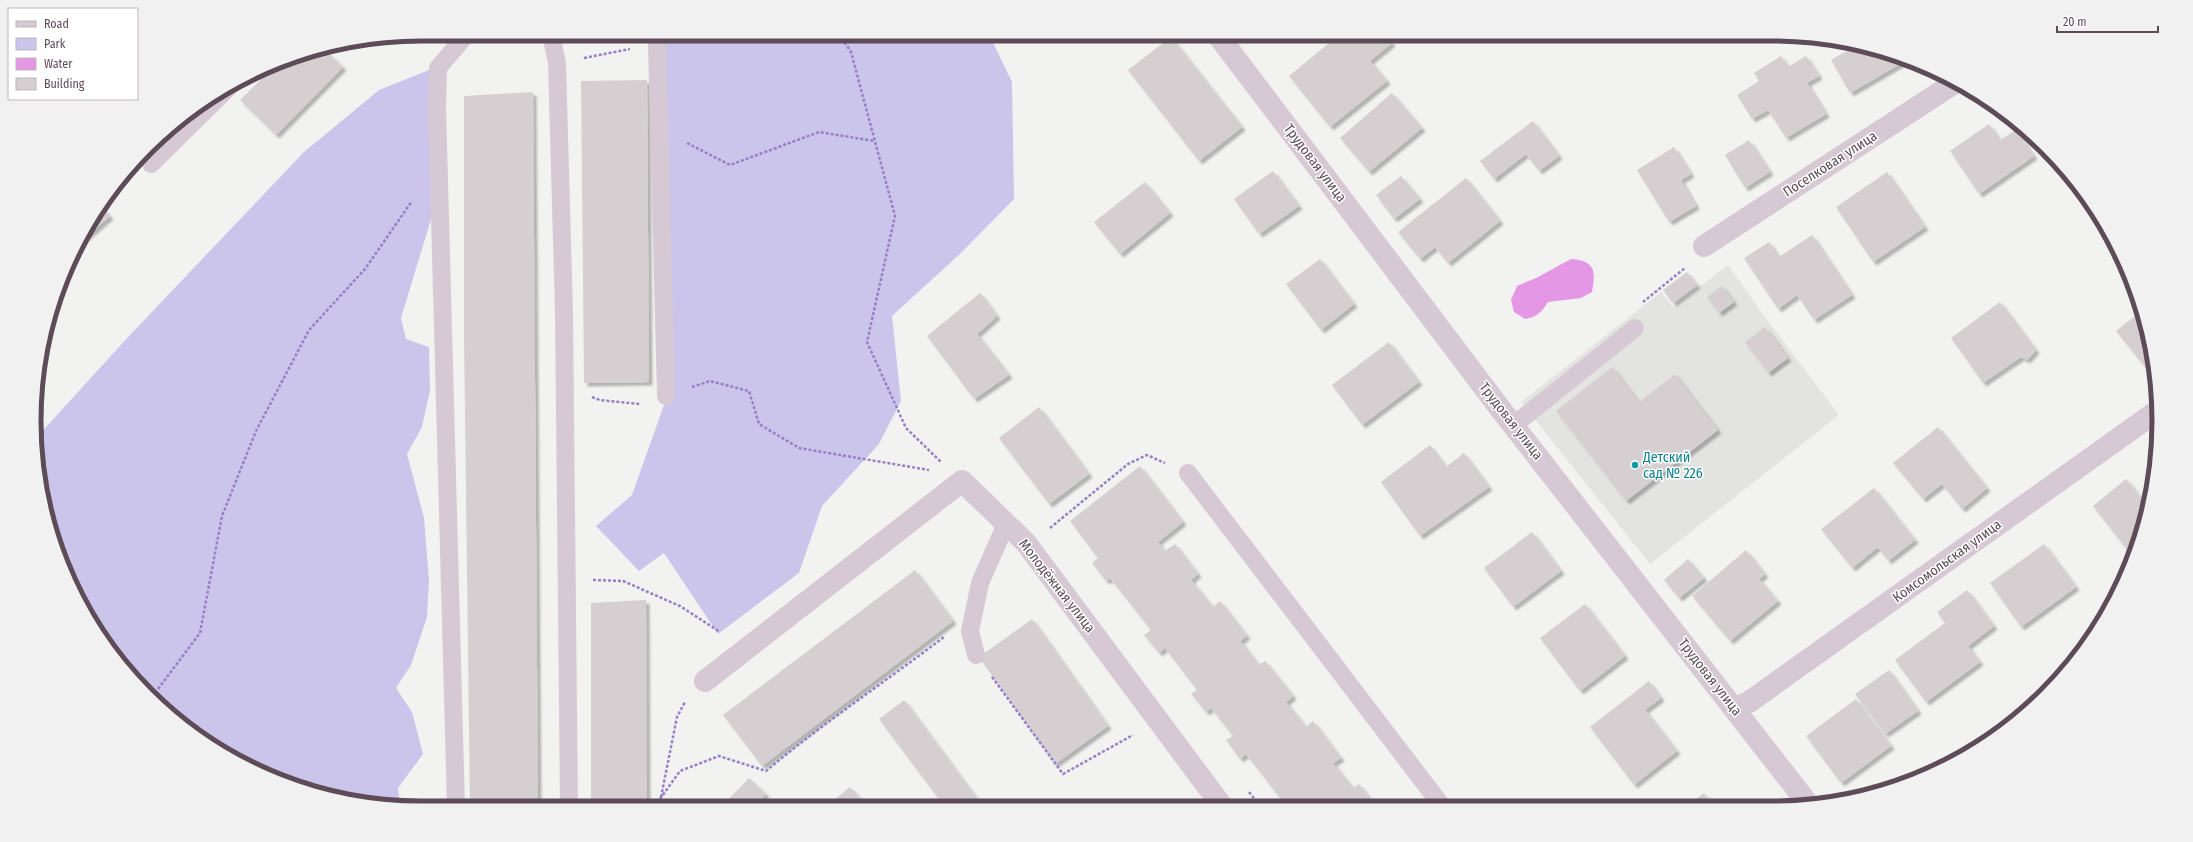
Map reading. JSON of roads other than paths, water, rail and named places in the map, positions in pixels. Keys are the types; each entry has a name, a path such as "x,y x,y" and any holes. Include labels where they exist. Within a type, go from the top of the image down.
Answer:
{"street":[{"name":"Трудовая улица","path":"1222,41 1514,425 1805,799"},
{"name":"Поселковая улица","path":"1704,246 1950,86"},
{"name":"Комсомольская улица","path":"1735,708 1749,702 2152,415"},
{"name":"Молодёжная улица","path":"705,681 962,481 1026,543 1218,801"}],"lane":[{"path":"456,801 437,161 438,68 461,41"},
{"path":"552,41 557,63 564,384 569,801"},
{"path":"657,44 666,396"},
{"path":"151,164 212,104"},
{"path":"1514,425 1635,328"},
{"path":"1188,473 1438,801"},
{"path":"976,655 970,631 980,583 1006,524"}],"water":[{"path":"1571,259 1585,262 1592,268 1594,278 1592,292 1581,298 1548,302 1539,314 1533,317 1525,319 1514,312 1511,300 1517,286 1536,278"}],"place":[{"name":"Детский сад № 226","path":"1635,465"}]}
